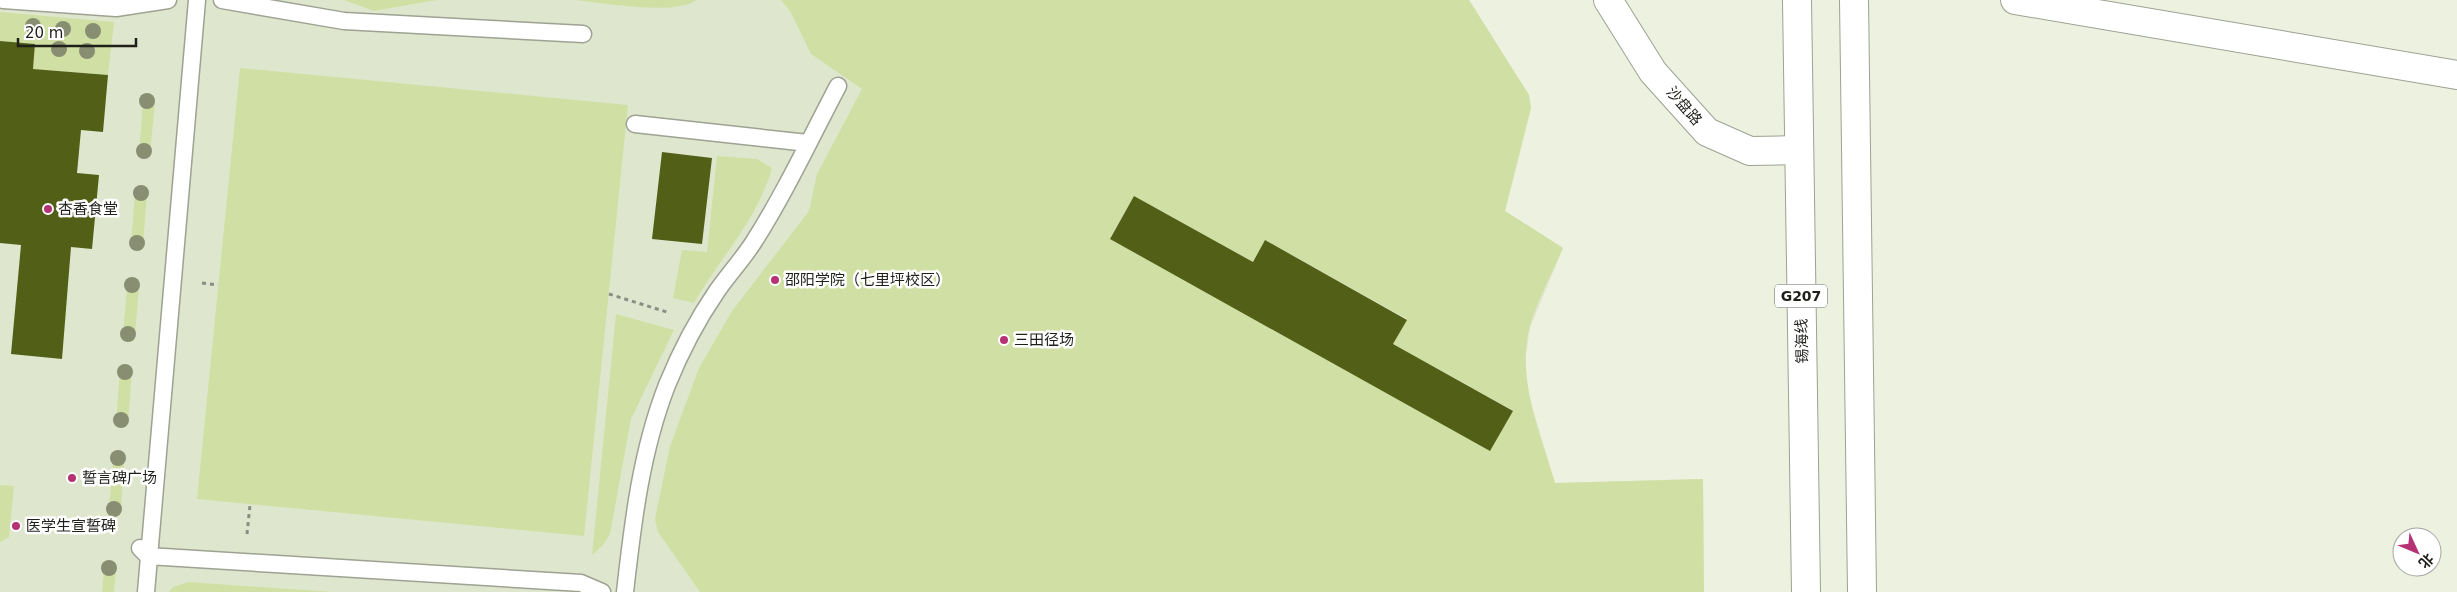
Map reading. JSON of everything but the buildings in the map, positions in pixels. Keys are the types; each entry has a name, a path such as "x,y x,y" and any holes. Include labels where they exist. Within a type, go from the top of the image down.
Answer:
{"main road":[{"name":"沙盘路","path":"1608,0 1653,72 1707,132 1750,151 1799,150"},
{"name":"锡海线","path":"1796,0 1806,592"},
{"path":"1854,0 1862,592"},
{"path":"2014,0 2457,75"}],"lane":[{"path":"3,0 116,8 168,0"},
{"path":"146,592 143,551 197,0"},
{"path":"222,0 344,21 583,34"},
{"path":"625,592 635,505 650,432 668,385 688,339 716,292 752,244 786,186 838,86"},
{"path":"635,124 808,143"},
{"path":"143,551 581,583 602,592"}],"path":[{"path":"609,294 665,312"}],"shaded area":[{"name":"邵阳学院（七里坪校区）","path":"0,0 369,0 374,11 438,0 1469,0 1529,95 1531,108 1505,211 1563,248 1530,328 1525,361 1529,396 1555,483 1703,479 1704,592 0,592"}],"green space":[{"path":"344,0 438,0 374,11"},
{"path":"575,0 697,0 686,5 655,8"},
{"name":"三田径场","path":"781,0 1469,0 1529,95 1531,108 1505,211 1563,248 1536,309 1529,330 1526,349 1526,369 1532,408 1555,483 1703,479 1704,592 700,592 658,532 655,519 670,446 699,368 732,311 809,211 817,174 862,89 811,54 790,11","holes":["1134,196 1253,262 1265,240 1407,319 1393,344 1512,410 1490,450 1110,238"]},
{"path":"0,12 114,22 108,75 33,69 35,44 0,41"},
{"path":"240,68 628,105 584,536 197,499"},
{"path":"148,96 155,103 150,153 147,158 142,158 139,152 143,102"},
{"path":"717,156 757,159 772,168 758,204 694,303 673,298 682,250 707,252"},
{"path":"141,188 147,194 143,244 142,248 135,249 131,243 135,193"},
{"path":"135,281 139,287 135,336 134,341 128,342 124,339 123,335 127,286 129,282"},
{"path":"616,314 674,330 631,419 610,534 603,545 592,555"},
{"path":"128,367 132,372 128,422 125,427 121,428 116,421 120,371 122,368"},
{"path":"120,455 124,461 121,511 115,517 110,514 109,510 113,460 115,456"},
{"path":"0,485 14,486 9,537 0,542"},
{"path":"107,564 113,565 116,570 114,592 102,592 104,570"},
{"path":"188,582 333,592 169,592 173,587"}],"place":[{"name":"杏香食堂","path":"48,209"},
{"name":"邵阳学院（七里坪校区）","path":"775,280"},
{"name":"三田径场","path":"1004,340"},
{"name":"誓言碑广场","path":"72,478"},
{"name":"医学生宣誓碑","path":"16,526"}]}
